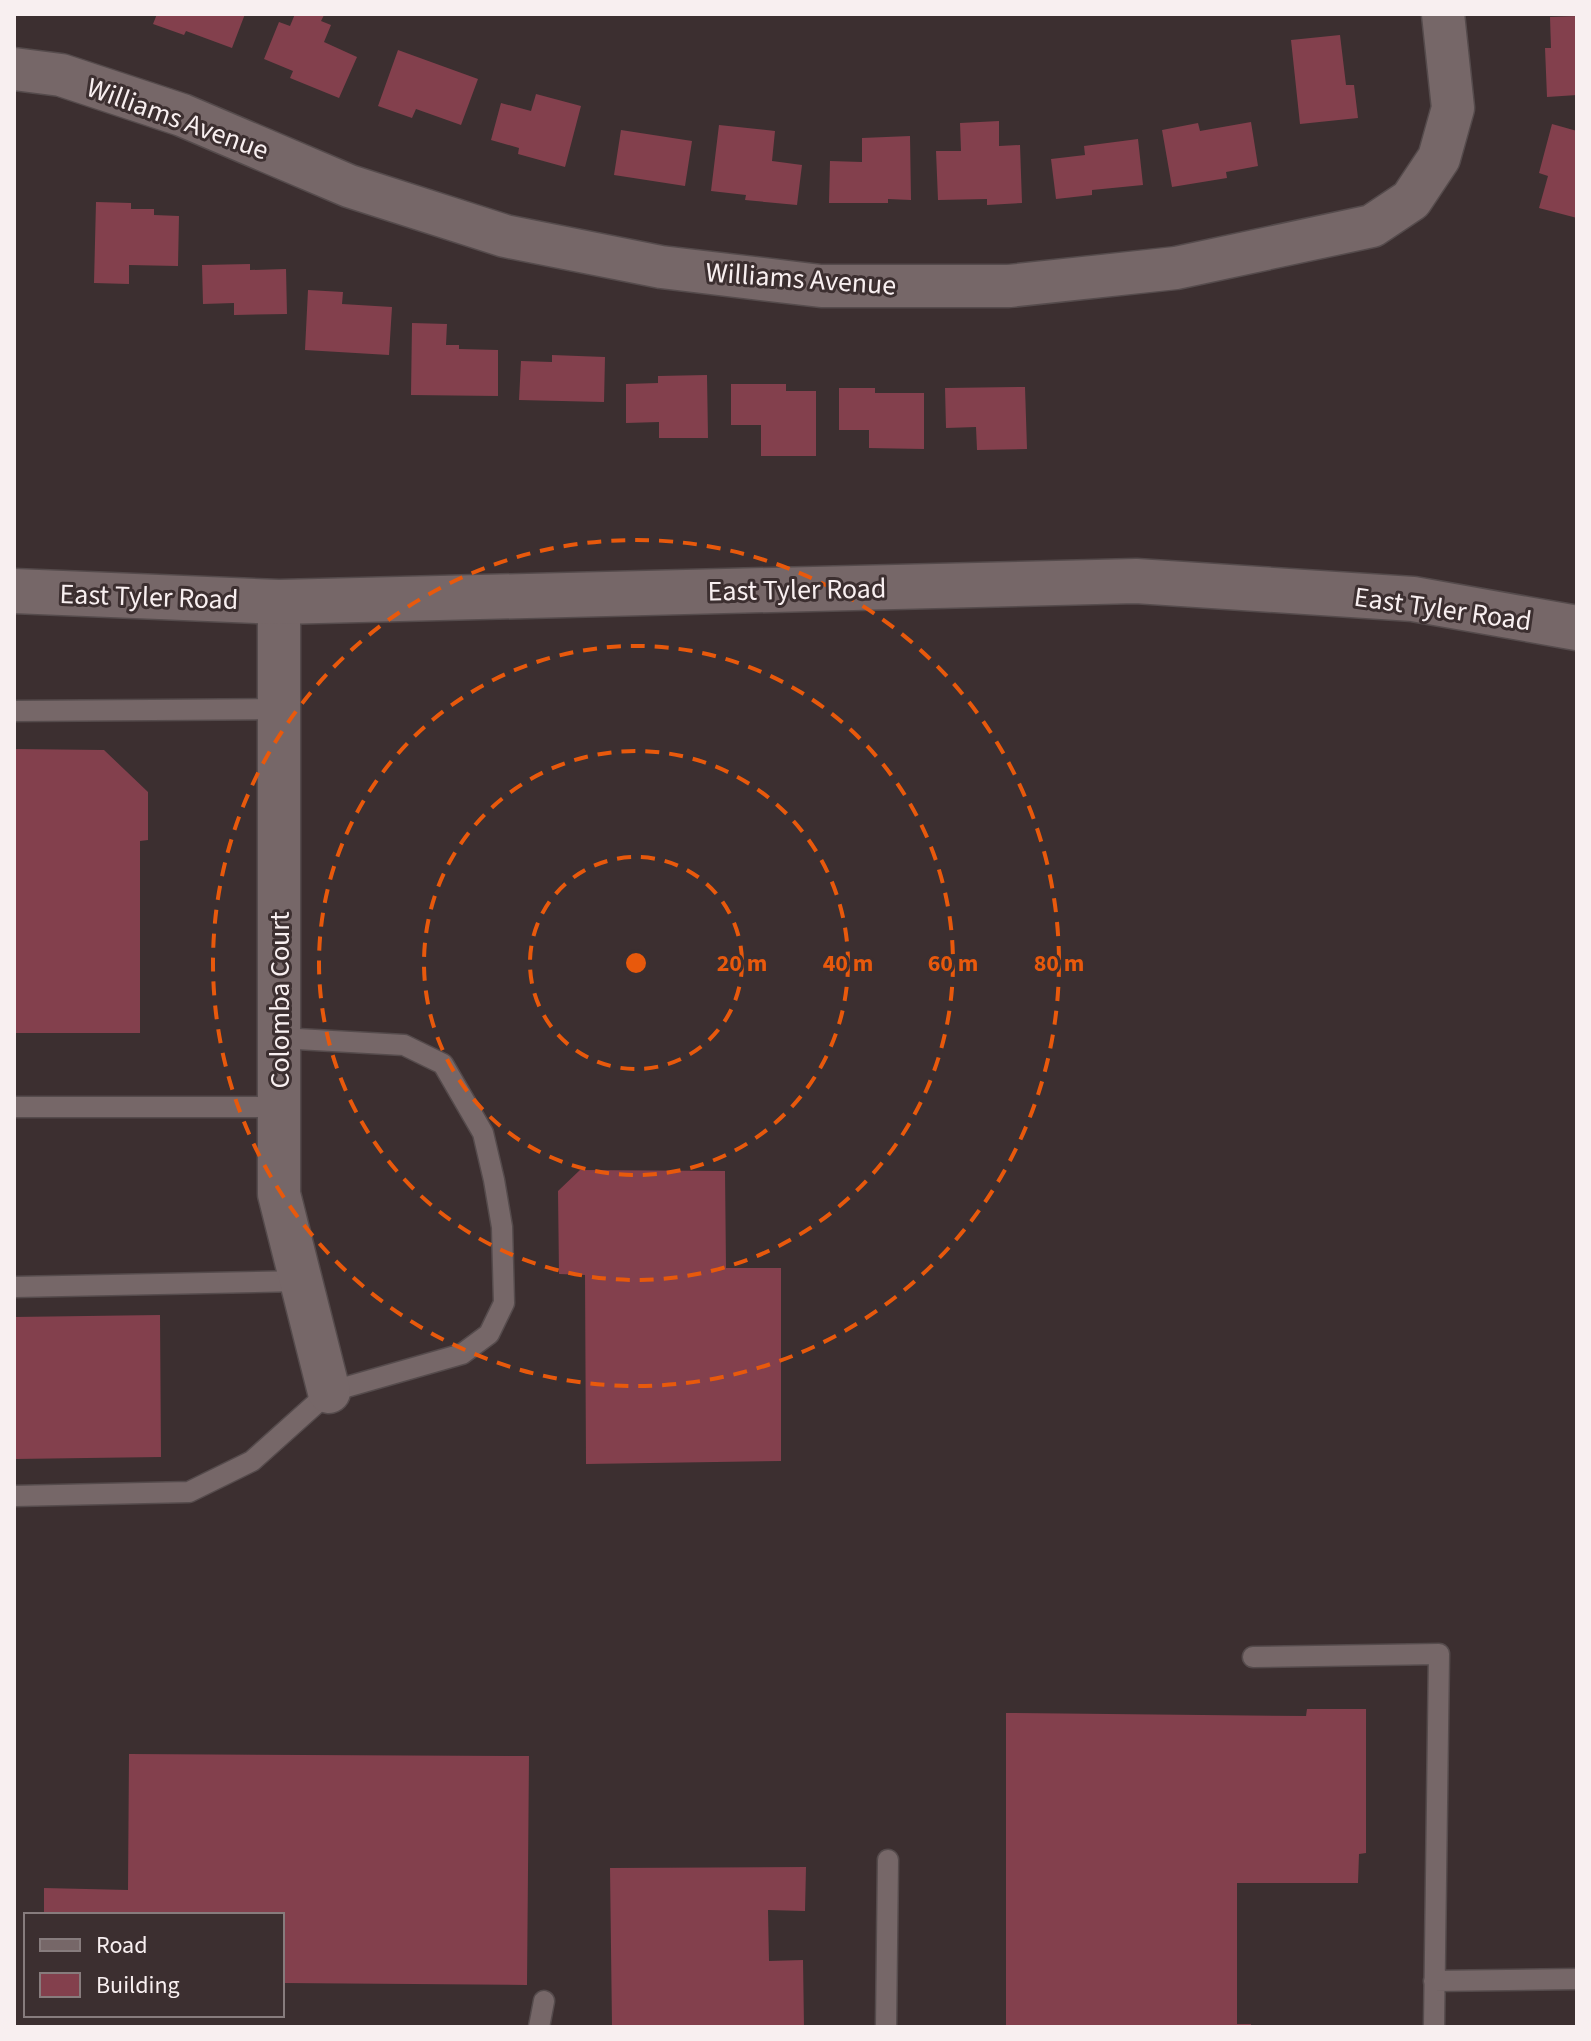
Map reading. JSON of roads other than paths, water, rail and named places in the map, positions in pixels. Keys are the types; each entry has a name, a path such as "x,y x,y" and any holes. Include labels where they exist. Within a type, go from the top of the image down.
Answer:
{"street":[{"name":"Williams Avenue","path":"14,69 61,75 182,115 349,186 505,236 661,267 821,286 1009,286 1176,268 1372,226 1411,200 1439,158 1453,108 1443,14"},
{"name":"East Tyler Road","path":"14,591 279,602 1136,581 1413,599 1577,628"},
{"name":"Colomba Court","path":"279,602 279,1194 329,1392"}],"lane":[{"path":"14,711 279,709"},
{"path":"14,1496 189,1492 252,1461 329,1392 462,1354 489,1334 504,1303 502,1227 494,1180 483,1133 443,1064 404,1045 279,1038"},
{"path":"14,1107 279,1107"},
{"path":"14,1287 301,1281"},
{"path":"1253,1657 1439,1654 1434,2027"},
{"path":"886,2027 888,1860"},
{"path":"1434,1981 1577,1979"},
{"path":"539,2027 544,2001"}]}
